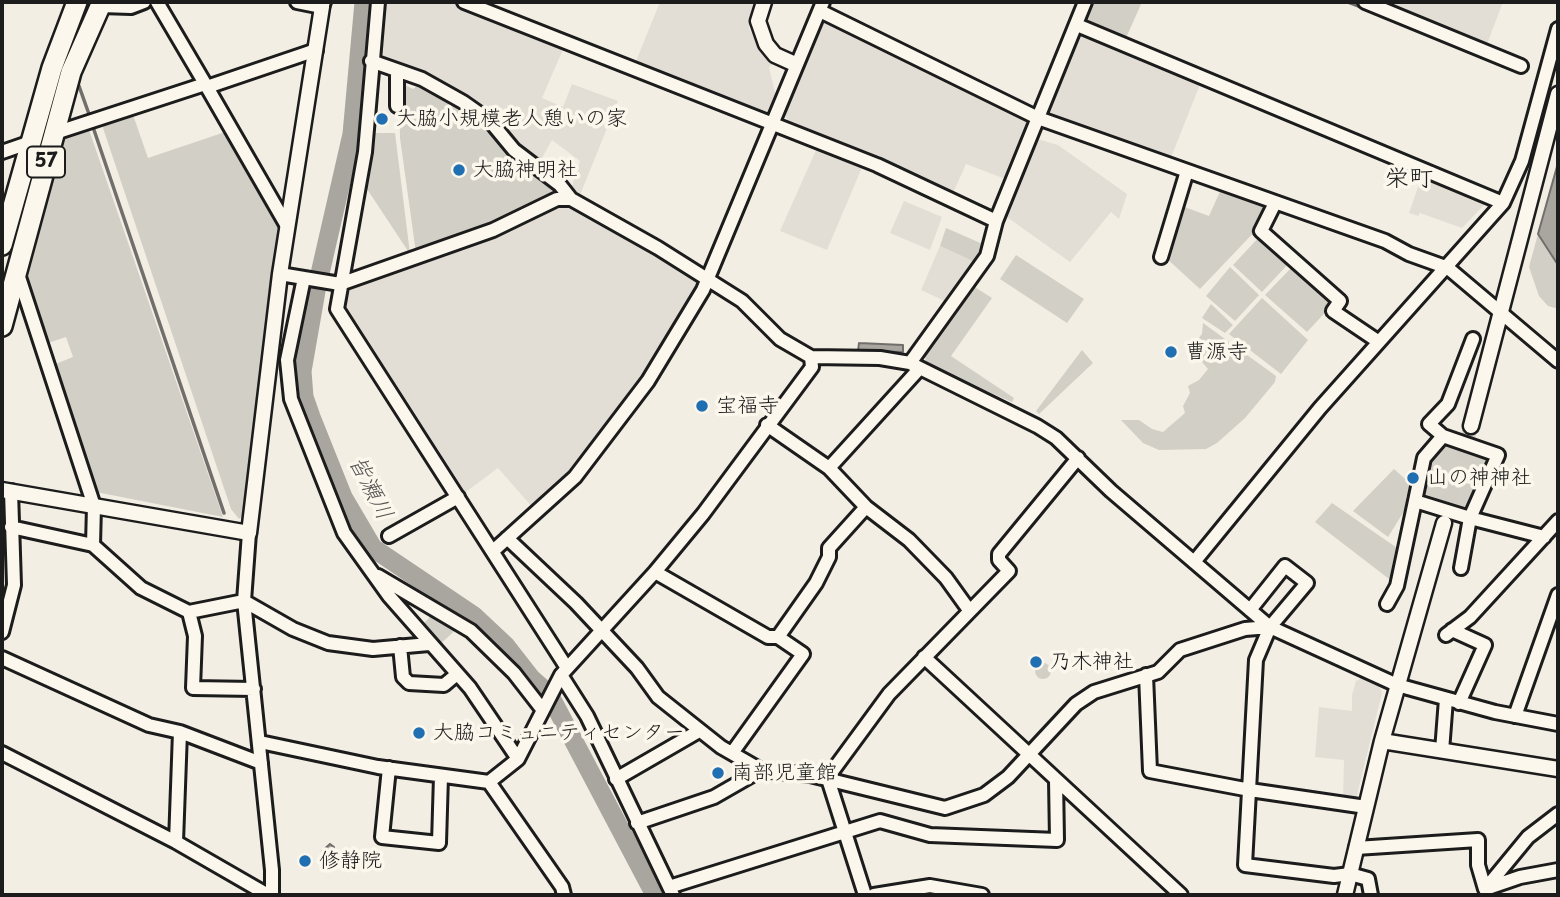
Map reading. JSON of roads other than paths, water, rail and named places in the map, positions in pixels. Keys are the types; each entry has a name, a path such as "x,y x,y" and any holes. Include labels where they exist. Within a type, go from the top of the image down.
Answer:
{"main road":[{"name":"57","path":"2,245 4,221 31,142 52,68 77,2"},
{"name":"57","path":"2,326 71,72 102,4"}],"street":[{"path":"102,4 131,7 144,2"},
{"path":"157,2 287,226"},
{"path":"2,753 176,842 270,895 272,870 244,601 249,533 280,274 323,5 297,2"},
{"path":"378,2 365,152 337,309 493,551 564,672 671,891 880,821 930,835 1057,840 1056,780"},
{"path":"464,2 771,126 877,165 996,221"},
{"path":"764,2 758,21 766,44 775,55 795,64"},
{"path":"829,468 915,365 988,256 996,221 1085,2"},
{"path":"1365,2 1521,66"},
{"path":"493,551 575,477 648,381 714,269 795,64 822,6 1038,118 1385,241 1409,254 1448,268 1558,361"},
{"path":"1077,25 1503,203"},
{"path":"1194,562 1320,408 1448,268 1503,203 1522,161 1558,29"},
{"path":"52,134 317,50"},
{"path":"372,61 422,79 489,121 514,150 560,186 571,200 658,248 742,301 780,339 811,357 880,358 915,365 1037,426 1078,458 1111,491 1270,627 1396,685 1452,701 1558,724"},
{"path":"397,71 397,106"},
{"path":"1471,426 1558,94"},
{"path":"2,152 31,142"},
{"path":"1161,257 1160,251 1187,171"},
{"path":"280,274 340,284 494,230 557,200 571,200"},
{"path":"1275,203 1261,232 1340,301 1334,311 1379,342"},
{"path":"17,274 94,506 93,545"},
{"path":"304,278 287,360 291,399 344,533 389,596 457,674 518,759"},
{"path":"1461,568 1470,519 1498,454 1443,436 1429,424 1448,404 1473,339"},
{"path":"260,742 389,768 489,782 518,759 529,743 542,709 564,672 655,572 703,514 812,367 811,357"},
{"path":"767,425 829,468 866,507 909,541 946,578 969,610"},
{"path":"1387,604 1397,586 1424,458 1443,436"},
{"path":"828,779 889,694 1009,571 999,560 999,554 1078,458"},
{"path":"2,632 14,584 6,490 249,533"},
{"path":"389,536 458,496"},
{"path":"1415,501 1470,519 1544,537"},
{"path":"778,637 816,583 829,557 829,548 866,507"},
{"path":"1442,751 1452,701 1485,645 1449,633 1471,617 1558,521"},
{"path":"1345,895 1396,685 1444,523"},
{"path":"11,527 93,545 141,588 189,612 244,601 293,629 328,643 373,649 429,644"},
{"path":"507,538 576,603 600,633 637,668 658,697 699,731 732,753 761,770 828,779 944,808 984,795 1008,777 1076,704 1094,692 1158,672 1180,650 1245,629 1270,627"},
{"path":"1250,610 1285,566 1307,583 1270,627 1256,660 1245,865 1335,876 1350,874 1368,879 1371,895"},
{"path":"655,572 768,637 778,637 803,654 732,753"},
{"path":"375,574 471,631 514,673 542,709"},
{"path":"1515,716 1558,595"},
{"path":"189,612 195,636 193,688 254,689"},
{"path":"400,646 403,677 409,683 444,685 457,674"},
{"path":"924,657 1181,895"},
{"path":"2,658 149,725 180,732 261,764"},
{"path":"1146,675 1150,771 1250,790 1366,807"},
{"path":"616,779 699,731"},
{"path":"176,842 180,732"},
{"path":"1382,741 1558,769"},
{"path":"389,768 382,837 439,843 441,776"},
{"path":"637,823 715,797 761,770"},
{"path":"828,779 865,895"},
{"path":"489,782 562,887 564,895"},
{"path":"1483,892 1528,837 1558,814"},
{"path":"1356,848 1478,840 1478,865 1483,892"},
{"path":"1483,892 1520,877 1558,870"},
{"path":"874,895 930,886 982,895"}],"waterway":[{"name":"皆瀬川","path":"364,2 352,134 316,291 302,371 304,397 343,497 373,548 474,616 506,646 531,678 549,694 655,895"},
{"path":"1348,2 1364,8"},
{"path":"1413,28 1515,70"},
{"path":"79,86 90,117"},
{"path":"94,130 224,513"},
{"path":"399,395 461,490"},
{"path":"566,602 591,629"}],"tunnel":[{"path":"1444,522 1471,426"}],"place":[{"name":"大脇小規模老人憩いの家","path":"382,119"},
{"name":"大脇神明社","path":"459,170"},
{"name":"曹源寺","path":"1171,352"},
{"name":"宝福寺","path":"702,406"},
{"name":"山の神神社","path":"1413,478"},
{"name":"乃木神社","path":"1036,662"},
{"name":"大脇コミュニティセンター","path":"419,733"},
{"name":"南部児童館","path":"718,773"},
{"name":"修静院","path":"305,861"}],"district":[{"name":"栄町","path":"1409,179"}]}
